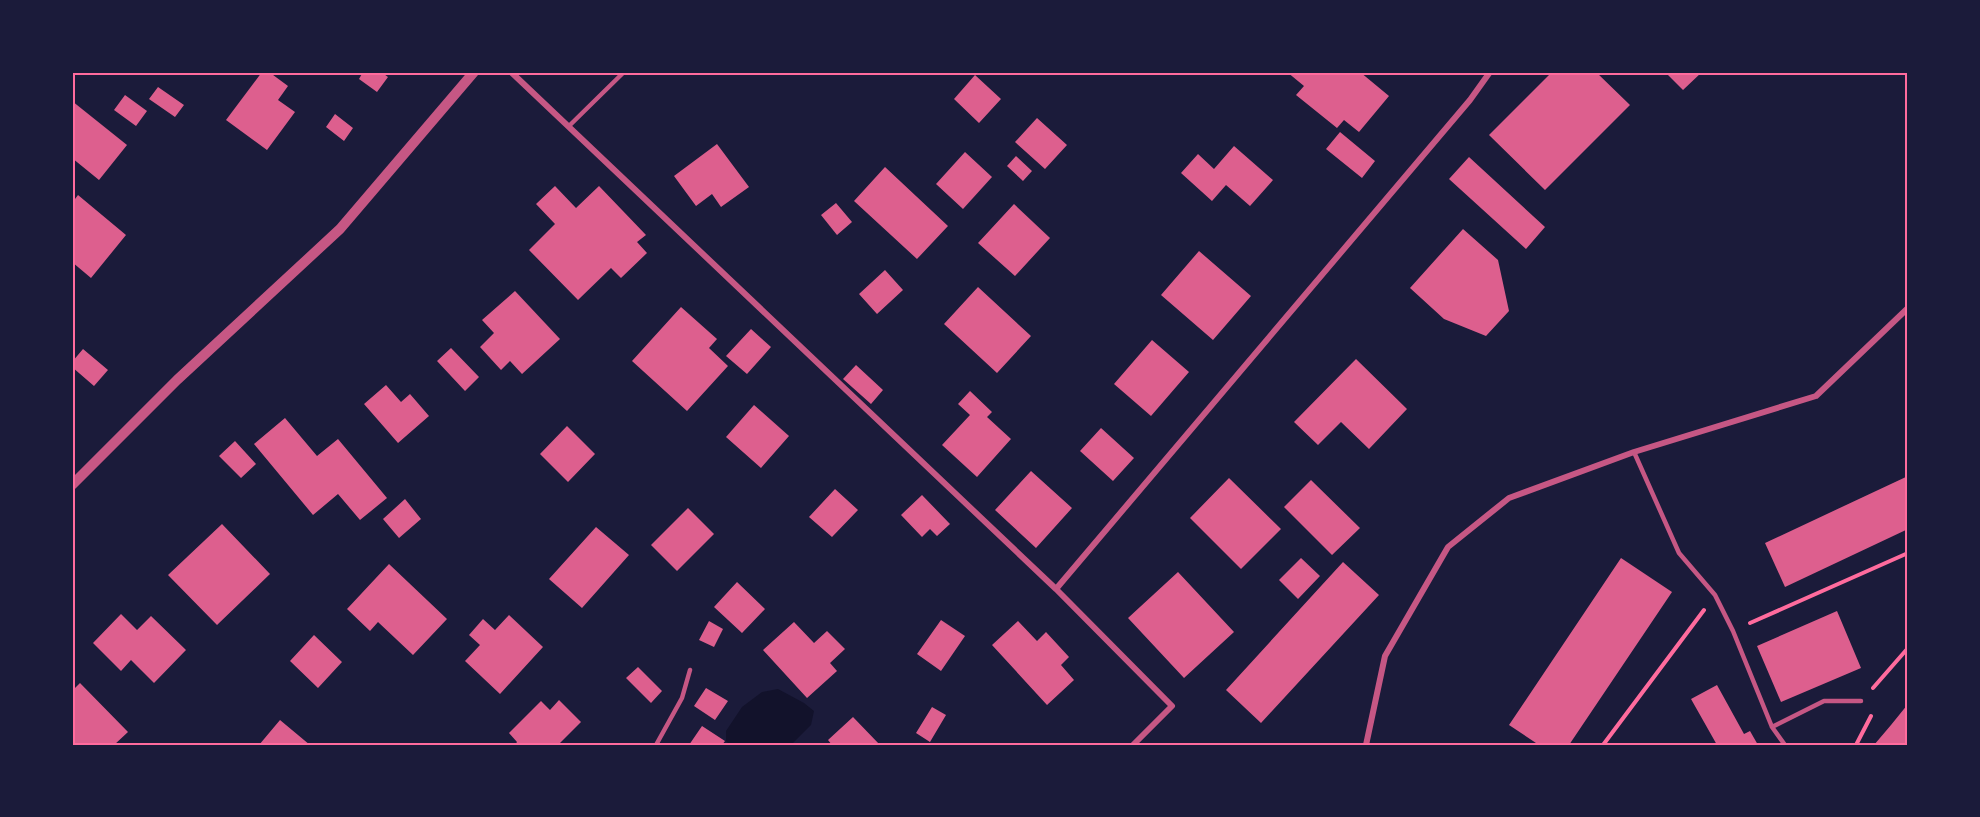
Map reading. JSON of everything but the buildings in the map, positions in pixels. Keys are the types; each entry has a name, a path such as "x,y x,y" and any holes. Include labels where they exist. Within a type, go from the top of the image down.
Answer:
{"street":[{"path":"72,485 177,380 340,230 474,72"},
{"path":"511,72 1056,589 1172,706 1133,745"},
{"path":"1056,589 1470,100 1490,72"},
{"path":"1366,745 1385,656 1448,547 1509,498 1634,452 1816,396 1908,308"}],"lane":[{"path":"569,126 624,72"},
{"path":"1634,452 1679,554 1715,595 1733,631 1772,727 1785,745"},
{"path":"656,745 682,698 690,670"},
{"path":"1772,727 1824,701 1861,701"}],"path":[{"path":"1733,631 1908,552"},
{"path":"1603,745 1715,595"}],"shaded area":[{"path":"778,689 814,711 811,725 791,745 730,745 726,741 726,731 742,707 762,692"}]}
